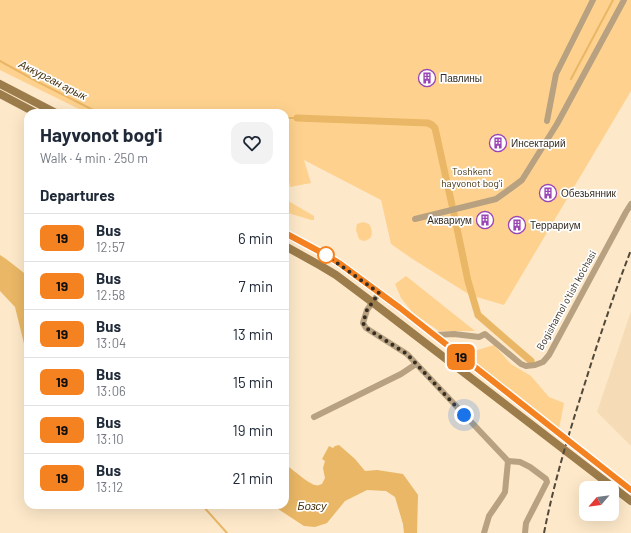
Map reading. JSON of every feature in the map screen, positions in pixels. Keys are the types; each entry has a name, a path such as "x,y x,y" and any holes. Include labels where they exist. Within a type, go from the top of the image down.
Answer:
{"main road":[{"path":"0,84 48,109"},
{"path":"0,94 28,109"},
{"path":"289,235 326,255 379,293 631,490"},
{"path":"289,248 336,275 631,501"}],"street":[{"path":"547,121 556,74 593,0"},
{"path":"415,219 496,198 522,180 557,124 624,0"},
{"name":"Bogishamol o'tish ko'chasi","path":"434,335 454,334 479,337 485,334 521,364 530,366 540,364 548,355 631,204"},
{"path":"379,293 367,310 363,323 366,328 407,354 508,461 518,461 530,467 546,479 547,482 526,523 525,533"},
{"path":"314,417 401,374 416,364"},
{"path":"484,533 489,516 504,492 508,461"}],"shaded area":[{"path":"631,311 631,446 597,412"}],"green space":[{"name":"Toshkent hayvonot bogʻi","path":"0,0 631,0 631,91 504,305 470,295 391,244 381,200 304,160 311,183 290,187 289,109 79,109 0,70"},
{"path":"289,201 314,216 314,220 289,213"},
{"path":"363,222 369,224 372,230 372,235 369,239 363,241 359,239 356,230 357,224"},
{"path":"406,276 475,331 439,331 413,313 401,298 395,284"},
{"path":"494,345 511,364 531,376 549,397 564,403 559,429 464,354"}],"water":[{"path":"0,255 24,273 24,344 15,307 0,291"},
{"name":"Бозсу","path":"339,445 355,459 365,471 377,470 403,474 418,495 417,533 404,533 403,524 395,497 386,491 367,490 345,501 327,523 315,527 304,526 278,509 289,509 289,467 309,482 315,485 322,484 325,478 323,468 325,461 322,459 329,446 333,448"}],"waterway":[{"path":"571,79 613,0"},
{"name":"Аккурган арык","path":"0,61 91,109"},
{"name":"Аккурган арык","path":"289,118 297,118"},
{"path":"297,118 428,123 432,125 435,128 452,205"},
{"path":"454,214 468,281 478,315 531,361"},
{"path":"206,509 227,533"}],"railway":[{"path":"544,533 557,476 573,420 601,333 631,250"}],"bus line":[{"name":"19","path":"289,235 339,263 400,308 631,490"}],"place":[{"name":"Павлины","path":"427,78"},
{"name":"Инсектарий","path":"498,143"},
{"name":"Обезьянник","path":"548,193"},
{"name":"Аквариум","path":"485,220"},
{"name":"Террариум","path":"517,225"}],"route":[{"path":"326,255 379,293 367,310 363,323 366,328 407,354 464,415"}]}
